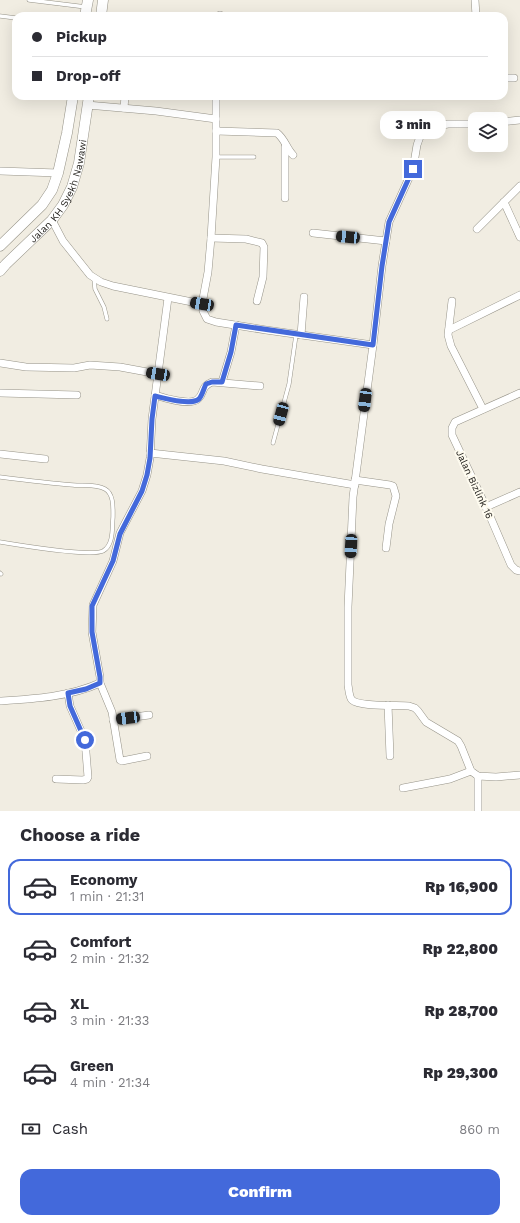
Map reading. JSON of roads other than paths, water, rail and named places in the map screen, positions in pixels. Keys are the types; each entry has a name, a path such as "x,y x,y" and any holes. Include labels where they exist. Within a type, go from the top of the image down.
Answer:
{"main road":[{"path":"102,12 103,0"},
{"name":"Jalan KH Syekh Nawawi","path":"0,246 42,205 52,190 58,173 72,100"},
{"name":"Jalan KH Syekh Nawawi","path":"0,271 52,220 64,205 77,174 88,100"}],"street":[{"path":"475,0 476,12"},
{"path":"508,78 514,78"},
{"path":"88,100 124,108 216,119"},
{"path":"124,108 125,100"},
{"path":"216,100 216,157 212,238 202,304 203,311 207,319 216,322 373,345"},
{"path":"508,121 520,120"},
{"path":"468,124 448,124 427,128 421,134 417,146 413,169 389,222 355,483 348,607 348,685 350,696 353,701 361,704 409,706 415,708 426,722 458,741 471,771 478,776 496,777 520,775"},
{"path":"216,131 274,132 281,136 288,150 293,155"},
{"path":"285,144 285,198"},
{"path":"0,171 58,173"},
{"path":"477,228 520,186"},
{"path":"504,202 520,237"},
{"path":"52,220 64,242 90,275 101,282 168,298 202,304"},
{"path":"313,233 386,241"},
{"path":"212,238 246,239 259,241 262,243 264,247 263,277 257,301"},
{"path":"449,330 520,295"},
{"path":"299,335 304,297"},
{"path":"147,756 122,761 120,760 112,712 100,683 92,632 92,606 113,561 120,534 142,491 147,475 152,419 168,298"},
{"path":"452,300 449,340 483,409 520,393"},
{"path":"222,382 231,352 236,325"},
{"path":"0,363 26,367 74,368 90,365 113,366 158,374"},
{"path":"155,396 186,402 194,401 199,398 206,384 212,382 260,386"},
{"path":"0,393 77,395"},
{"name":"Jalan Bizlink 16","path":"483,409 455,422 452,428 452,435 486,507 511,565 516,570 520,571"},
{"path":"150,453 224,461 355,483 393,486 395,488 396,496 389,524 386,548"},
{"path":"0,454 45,459"},
{"path":"486,507 520,492"},
{"path":"0,701 54,696 86,689 100,683"},
{"path":"56,780 83,780 87,779 88,777 85,740 70,706 68,693"},
{"path":"388,705 390,756"},
{"path":"113,720 149,715"},
{"path":"403,788 450,779 471,771"},
{"path":"478,776 478,811"}],"lane":[{"path":"28,0 87,8"},
{"path":"0,16 12,18"},
{"path":"216,157 254,157"},
{"path":"94,277 95,289 104,307 107,319"},
{"path":"273,443 289,384 299,335"},
{"path":"0,477 99,487 107,490 112,496 113,512 112,536 108,545 103,551 86,553 0,542"}]}
